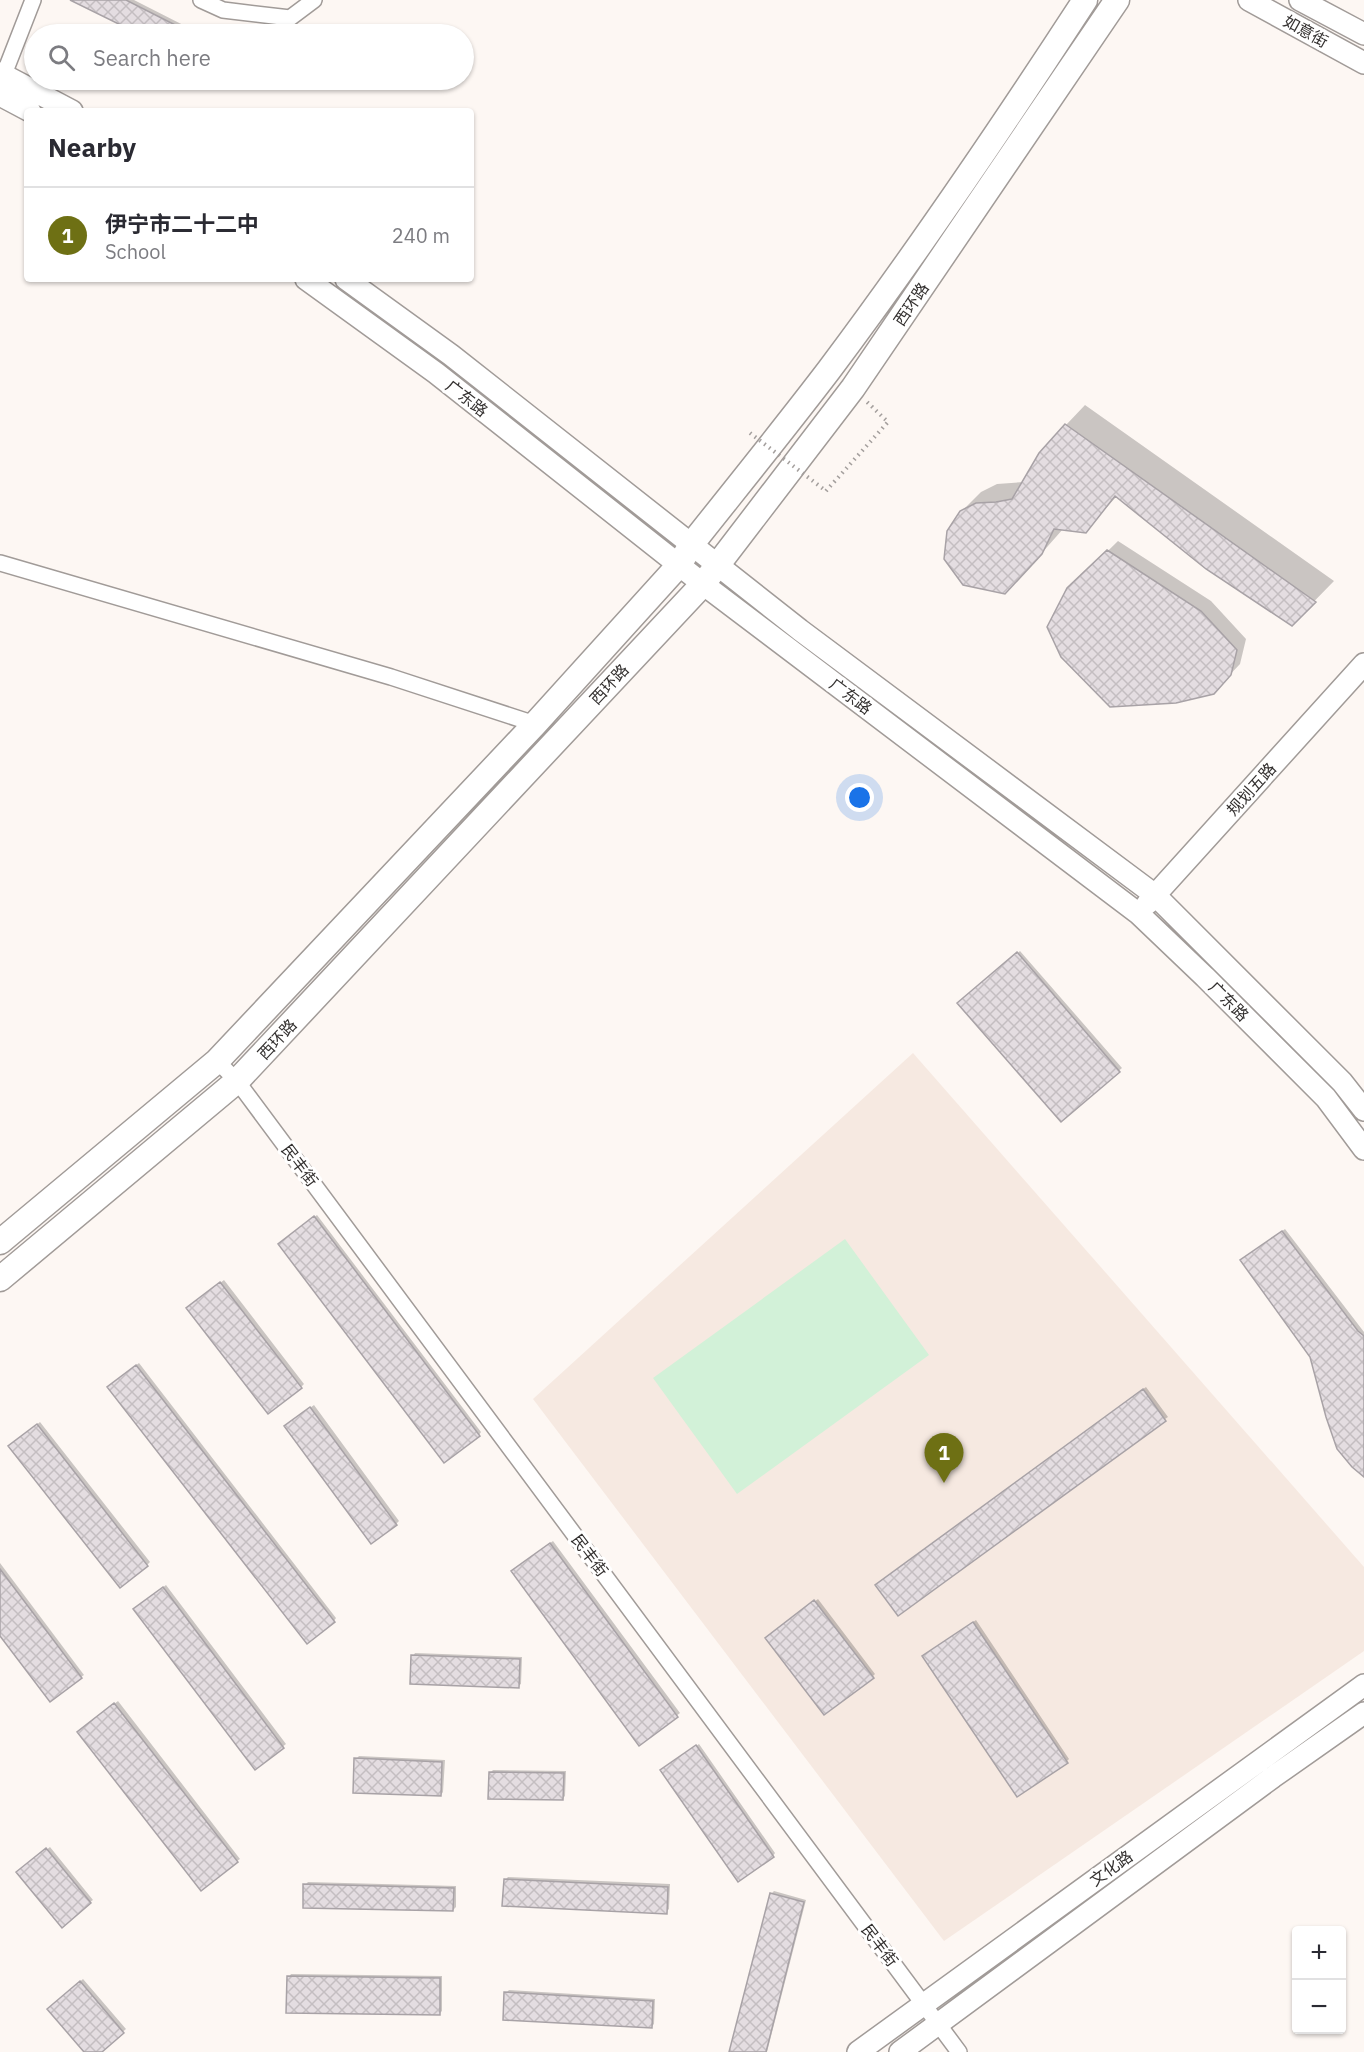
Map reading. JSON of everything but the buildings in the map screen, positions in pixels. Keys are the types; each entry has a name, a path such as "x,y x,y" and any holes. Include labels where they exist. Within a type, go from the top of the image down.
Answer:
{"main road":[{"name":"西环路","path":"0,1242 217,1061 535,724 685,555 829,370 1003,125 1085,0"},
{"name":"西环路","path":"0,1279 237,1082 710,575 853,388 1117,0"}],"street":[{"path":"1,82 33,0"},
{"path":"201,0 223,10 290,18 314,0"},
{"name":"如意街","path":"1249,0 1364,63"},
{"name":"如意街","path":"1300,0 1364,34"},
{"path":"1,82 27,108"},
{"path":"1,82 65,108"},
{"name":"广东路","path":"310,282 685,555"},
{"name":"广东路","path":"350,282 451,356 685,555 1139,914 1326,1098 1364,1149"},
{"path":"0,563 391,677 535,724"},
{"name":"广东路","path":"710,575 800,630 1155,895 1342,1082 1364,1110"},
{"name":"规划五路","path":"1139,914 1364,664"},
{"name":"民丰街","path":"217,1061 237,1082 959,2052"},
{"name":"文化路","path":"858,2052 1364,1685"},
{"name":"文化路","path":"900,2052 1364,1713"}],"path":[{"path":"750,433 826,491 888,422 853,388"}],"shaded area":[{"path":"913,1053 1364,1567 1364,1651 944,1941 533,1399"}],"green space":[{"path":"845,1239 929,1355 737,1494 653,1378"}],"place":[{"name":"伊宁市二十二中","path":"944,1483"}]}
